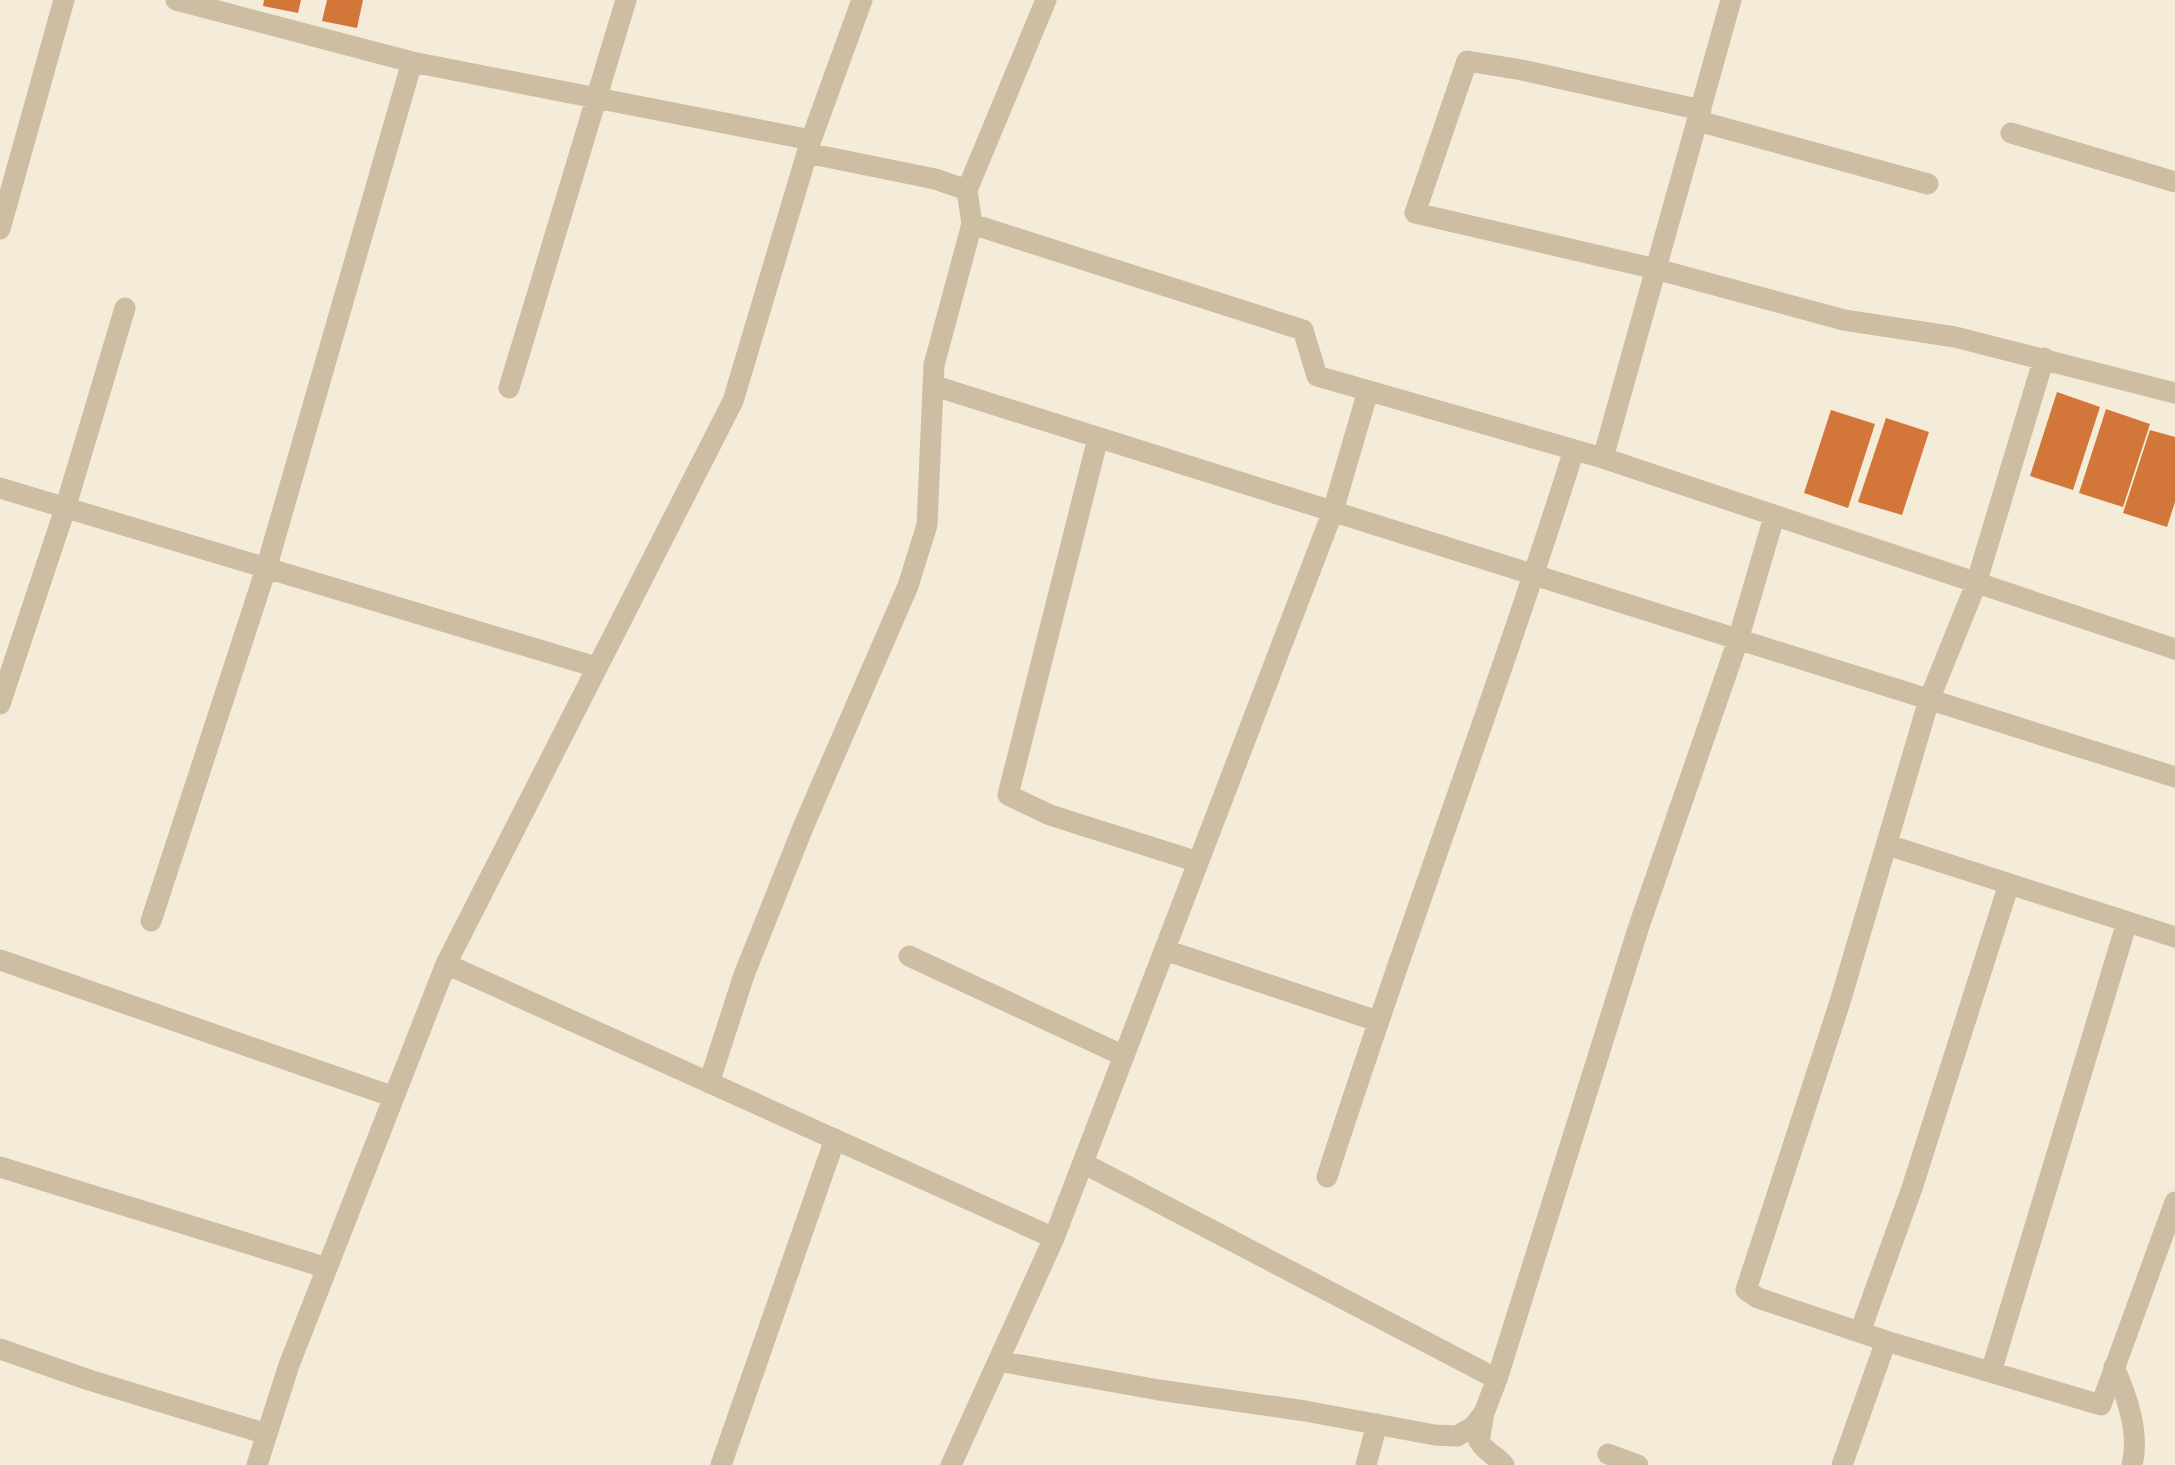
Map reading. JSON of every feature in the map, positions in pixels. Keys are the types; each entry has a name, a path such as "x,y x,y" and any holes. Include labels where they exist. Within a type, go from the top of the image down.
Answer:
{"street":[{"path":"0,229 64,0"},
{"path":"176,0 412,62 595,99 809,147 935,178 967,190"},
{"path":"509,388 626,0"},
{"path":"257,1465 289,1365 446,964 733,401 809,147 862,0"},
{"path":"709,1083 744,975 794,850 908,586 927,524 934,365 972,224 967,190 1046,0"},
{"path":"1603,458 1731,0"},
{"path":"1928,184 1700,115 1522,70 1466,61 1415,213 1656,269 1844,320 1955,337 2175,393"},
{"path":"151,921 266,569 412,62"},
{"path":"2011,133 2175,182"},
{"path":"972,224 1303,330 1317,376 1603,458 2175,649"},
{"path":"0,704 65,509 125,308"},
{"path":"2044,358 1976,584 1928,700 1888,845 1746,1290 1758,1298 1886,1341 2101,1405 2175,1202"},
{"path":"935,386 2175,777"},
{"path":"951,1465 1054,1238 1332,511 1368,391"},
{"path":"1098,438 1007,795 1050,815 1198,862"},
{"path":"1327,1177 1377,1021 1534,575 1574,450"},
{"path":"0,488 596,667"},
{"path":"1504,1465 1498,1458 1485,1452 1479,1441 1485,1413 1638,929 1738,640 1774,516"},
{"path":"1888,845 2175,937"},
{"path":"1860,1332 1917,1176 2009,884"},
{"path":"1991,1373 2127,922"},
{"path":"1165,950 1377,1021"},
{"path":"909,956 1124,1056"},
{"path":"0,960 394,1097"},
{"path":"446,964 1054,1238"},
{"path":"721,1465 835,1139"},
{"path":"1083,1163 1497,1379"},
{"path":"0,1167 327,1268"},
{"path":"1842,1465 1886,1341"},
{"path":"0,1349 89,1380 267,1434"},
{"path":"998,1361 1435,1436 1457,1436 1473,1427 1485,1413"},
{"path":"2114,1367 2127,1396 2132,1418 2135,1452 2132,1465"},
{"path":"1366,1465 1377,1424"},
{"path":"1608,1454 1638,1465"}],"building":[{"path":"264,0 301,0 298,13 263,6"},
{"path":"327,0 363,0 357,28 322,21"},
{"path":"2057,392 2100,407 2073,490 2030,476"},
{"path":"2106,409 2150,424 2123,507 2079,493"},
{"path":"1831,410 1875,424 1848,508 1804,493"},
{"path":"1886,418 1929,432 1902,515 1858,502"},
{"path":"2150,430 2175,437 2175,502 2167,527 2123,513"}]}
